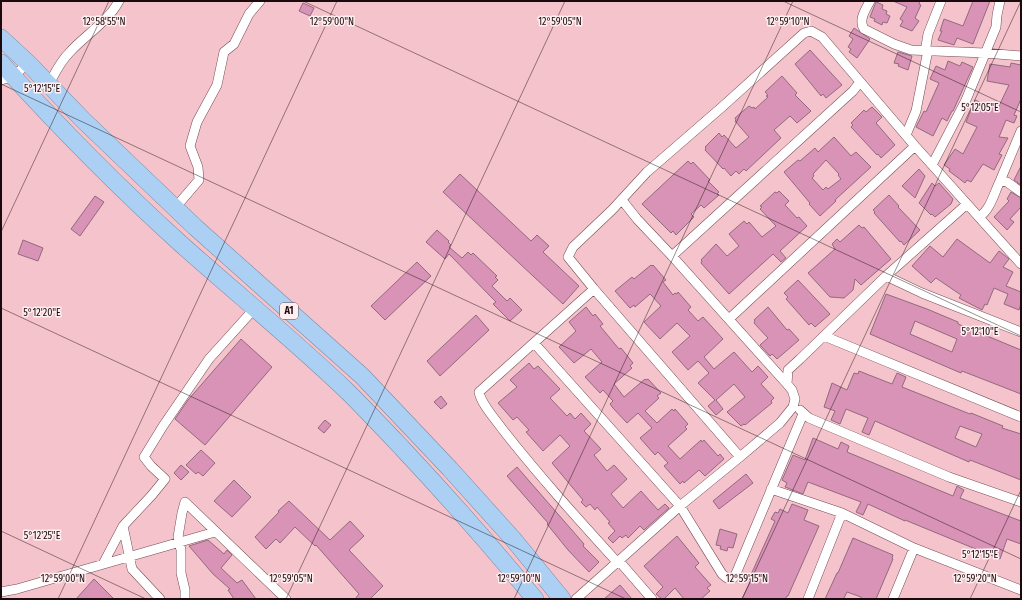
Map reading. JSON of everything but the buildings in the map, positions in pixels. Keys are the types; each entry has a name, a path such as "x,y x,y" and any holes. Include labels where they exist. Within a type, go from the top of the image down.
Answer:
{"highway":[{"name":"A1","path":"1,38 49,84 83,120 175,208 367,381 450,469 513,539 562,599"},
{"name":"A1","path":"1,63 7,78 180,244 255,308 333,378 371,415 440,489 497,553 535,599"},
{"path":"128,194 143,178"}],"street":[{"path":"49,84 57,68 68,53 114,11 119,1"},
{"path":"175,208 199,180 198,166 190,146 197,122 217,85 224,52 234,44 249,14 260,1"},
{"path":"870,1 861,25 864,29 894,44 911,50 1021,56"},
{"path":"906,135 916,111 927,55 926,46 928,34 941,1"},
{"path":"932,165 966,100 996,27 1000,1"},
{"path":"740,457 568,257 570,252 583,237 622,200 648,172 804,33 811,31 822,37 915,146 1021,264"},
{"path":"7,78 28,63"},
{"path":"672,256 853,91 860,82"},
{"path":"979,217 984,214 987,209 1021,131"},
{"path":"729,319 915,146"},
{"path":"1000,181 1007,182 1021,192"},
{"path":"576,599 680,506 780,423 793,407 795,399 792,390 787,384 637,219 622,200"},
{"path":"787,384 788,370 886,276 967,204"},
{"path":"886,276 922,293 1021,332"},
{"path":"594,289 480,390 479,396 493,418 531,466 652,599"},
{"path":"103,564 123,526 152,495 165,478 151,466 144,457 163,426 209,360 255,308"},
{"path":"824,336 1021,416"},
{"path":"534,343 680,506 722,574 730,579 735,576 803,414"},
{"path":"793,407 800,410 809,418 949,477 1021,502"},
{"path":"771,489 842,514 914,548 1021,590"},
{"path":"185,599 181,573 181,550 178,537 185,502 286,599"},
{"path":"808,599 842,514"},
{"path":"123,526 132,569 160,599"},
{"path":"1,592 17,589 215,532"},
{"path":"893,599 914,548"}]}
